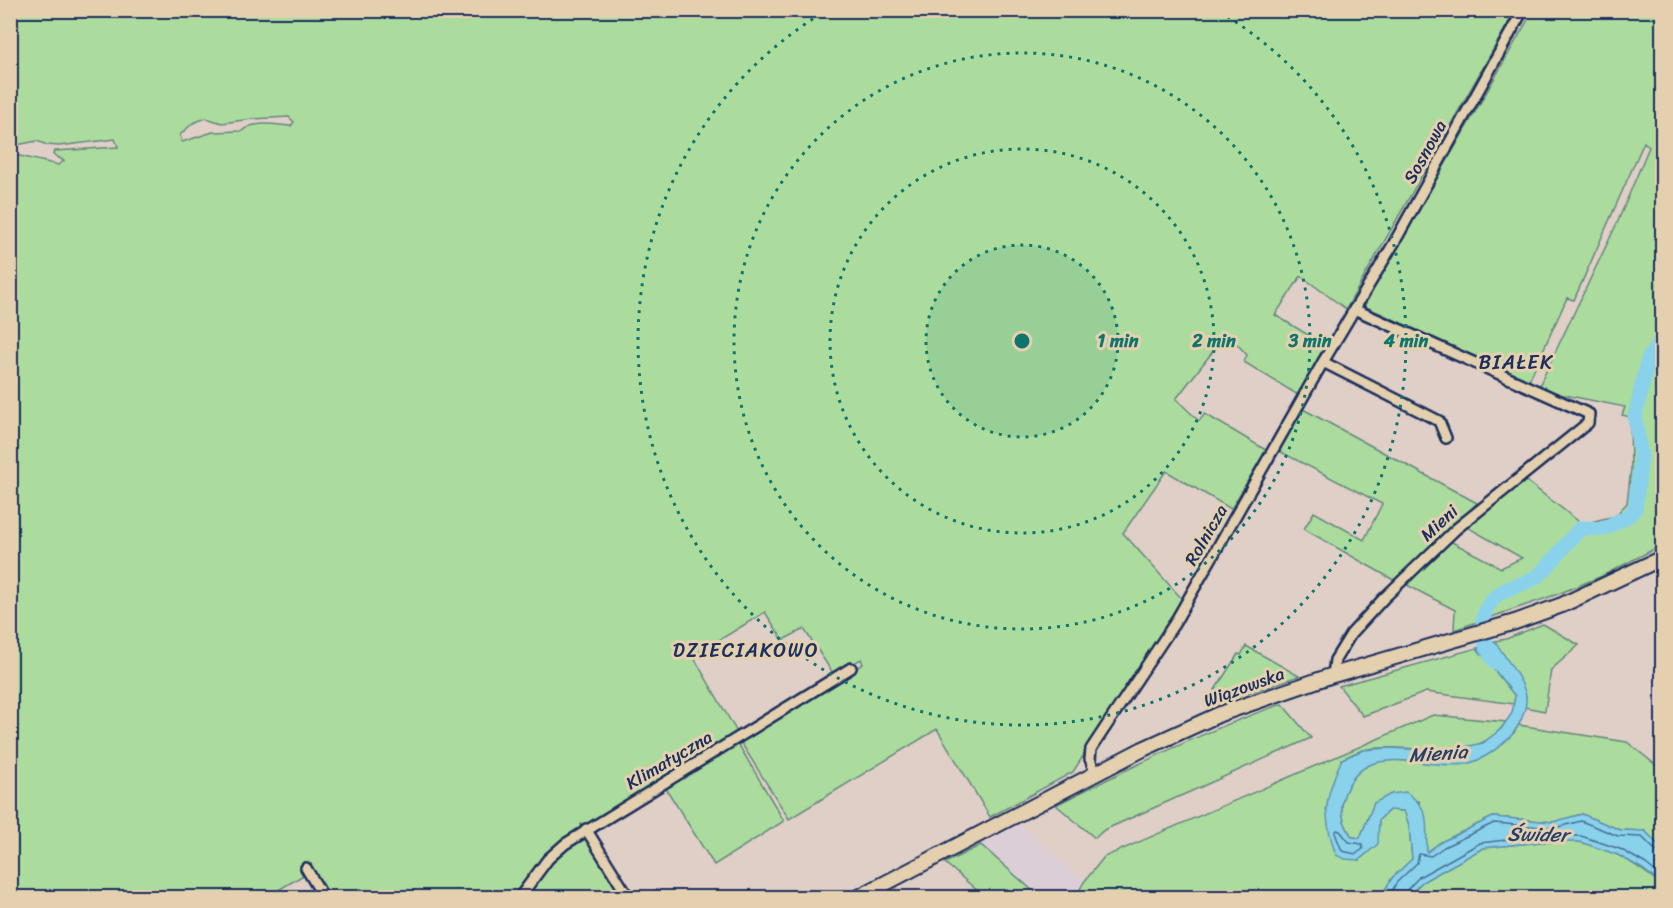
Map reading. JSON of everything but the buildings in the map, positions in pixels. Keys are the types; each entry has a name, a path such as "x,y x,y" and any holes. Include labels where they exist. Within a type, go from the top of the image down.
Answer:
{"main road":[{"name":"Wiązowska","path":"857,897 1096,774 1220,714 1333,675 1498,627 1562,605 1662,558"}],"street":[{"name":"Sosnowa","path":"1354,309 1394,243 1523,10"},
{"name":"Rolnicza","path":"1096,774 1090,759 1091,749 1174,624 1354,309"},
{"name":"Mieni","path":"1333,675 1335,660 1351,634 1384,598 1456,529 1588,423 1589,414 1354,309"},
{"path":"1323,362 1439,421 1446,438"},
{"name":"Klimatyczna","path":"519,897 549,859 586,829 851,668"},
{"path":"586,829 629,897"},
{"path":"306,868 324,897"}],"shaded area":[{"path":"1019,824 1084,882 1075,897 1041,897 981,845"}],"green space":[{"path":"11,11 1515,11 1346,309 1301,276 1275,315 1325,345 1298,395 1244,362 1247,355 1227,333 1176,399 1199,421 1205,414 1266,450 1231,509 1166,471 1123,533 1182,599 1073,772 990,817 937,729 789,819 740,741 863,664 861,659 834,675 804,629 783,640 765,612 693,656 738,734 579,829 623,897 327,897 310,871 267,897 11,897 11,154 58,165 64,161 53,154 55,151 118,147 115,139 59,146 37,141 11,146","holes":["289,117 294,122 291,126 252,125 242,131 213,132 182,142 180,135 193,123 206,118 222,123"]},
{"path":"1533,11 1662,11 1662,545 1602,576 1558,594 1454,630 1455,610 1407,585 1450,541 1501,568 1522,558 1467,527 1525,480 1582,524 1615,516 1627,503 1631,469 1630,417 1622,415 1625,407 1555,393 1539,386 1618,221 1649,147 1644,142 1574,300 1567,298 1529,381 1364,306"},
{"path":"1301,408 1477,503 1397,582 1304,529 1314,512 1364,540 1382,504 1277,450"},
{"path":"1543,624 1579,645 1551,670 1545,711 1524,707 1526,696 1495,641"},
{"path":"1246,646 1299,676 1215,704 1209,699 1238,654 1241,655"},
{"path":"1477,648 1515,696 1514,704 1426,692 1363,716 1339,686"},
{"path":"1282,704 1311,738 1104,830 1095,838 1056,805 1195,738"},
{"path":"1433,715 1506,722 1493,736 1477,745 1440,750 1381,748 1363,750 1342,759 1326,811 1359,860 1377,844 1379,820 1389,810 1405,811 1409,825 1412,859 1392,878 1381,897 1075,898 1084,882 1104,857"},
{"path":"1518,725 1627,742 1657,766 1662,773 1662,849 1645,831 1620,830 1582,814 1553,822 1493,817 1441,842 1427,852 1419,801 1374,803 1360,838 1352,837 1344,820 1342,802 1352,779 1359,771 1386,760 1442,763 1514,733"},
{"path":"737,742 784,821 714,865 665,787"},
{"path":"1540,842 1578,842 1601,847 1634,864 1662,885 1662,897 1407,898 1422,882 1483,848"},
{"path":"981,845 1034,892 1026,897 985,897 945,863"}],"water":[{"name":"Świder","path":"1495,641 1525,691 1526,702 1519,725 1500,746 1478,760 1466,764 1450,765 1399,760 1369,765 1356,775 1346,790 1342,802 1342,814 1352,837 1360,838 1374,803 1391,794 1406,792 1415,799 1424,812 1427,825 1427,852 1441,842 1493,817 1553,822 1582,814 1620,830 1645,831 1662,849 1662,885 1643,869 1618,855 1580,842 1540,842 1483,848 1422,882 1407,897 1381,897 1392,878 1412,859 1409,825 1404,811 1389,810 1379,820 1378,844 1359,860 1345,859 1336,855 1328,829 1327,807 1328,796 1342,759 1363,750 1389,748 1447,751 1483,743 1501,729 1512,713 1515,696 1477,648"}],"waterway":[{"name":"Mienia","path":"1495,663 1486,645 1483,626 1487,608 1492,600 1500,593 1538,576 1581,528 1603,529 1628,516 1635,509 1641,457 1635,417 1648,359 1662,339"}],"district":[{"name":"BIAŁEK","path":"1516,362"},
{"name":"DZIECIAKOWO","path":"746,650"}]}
